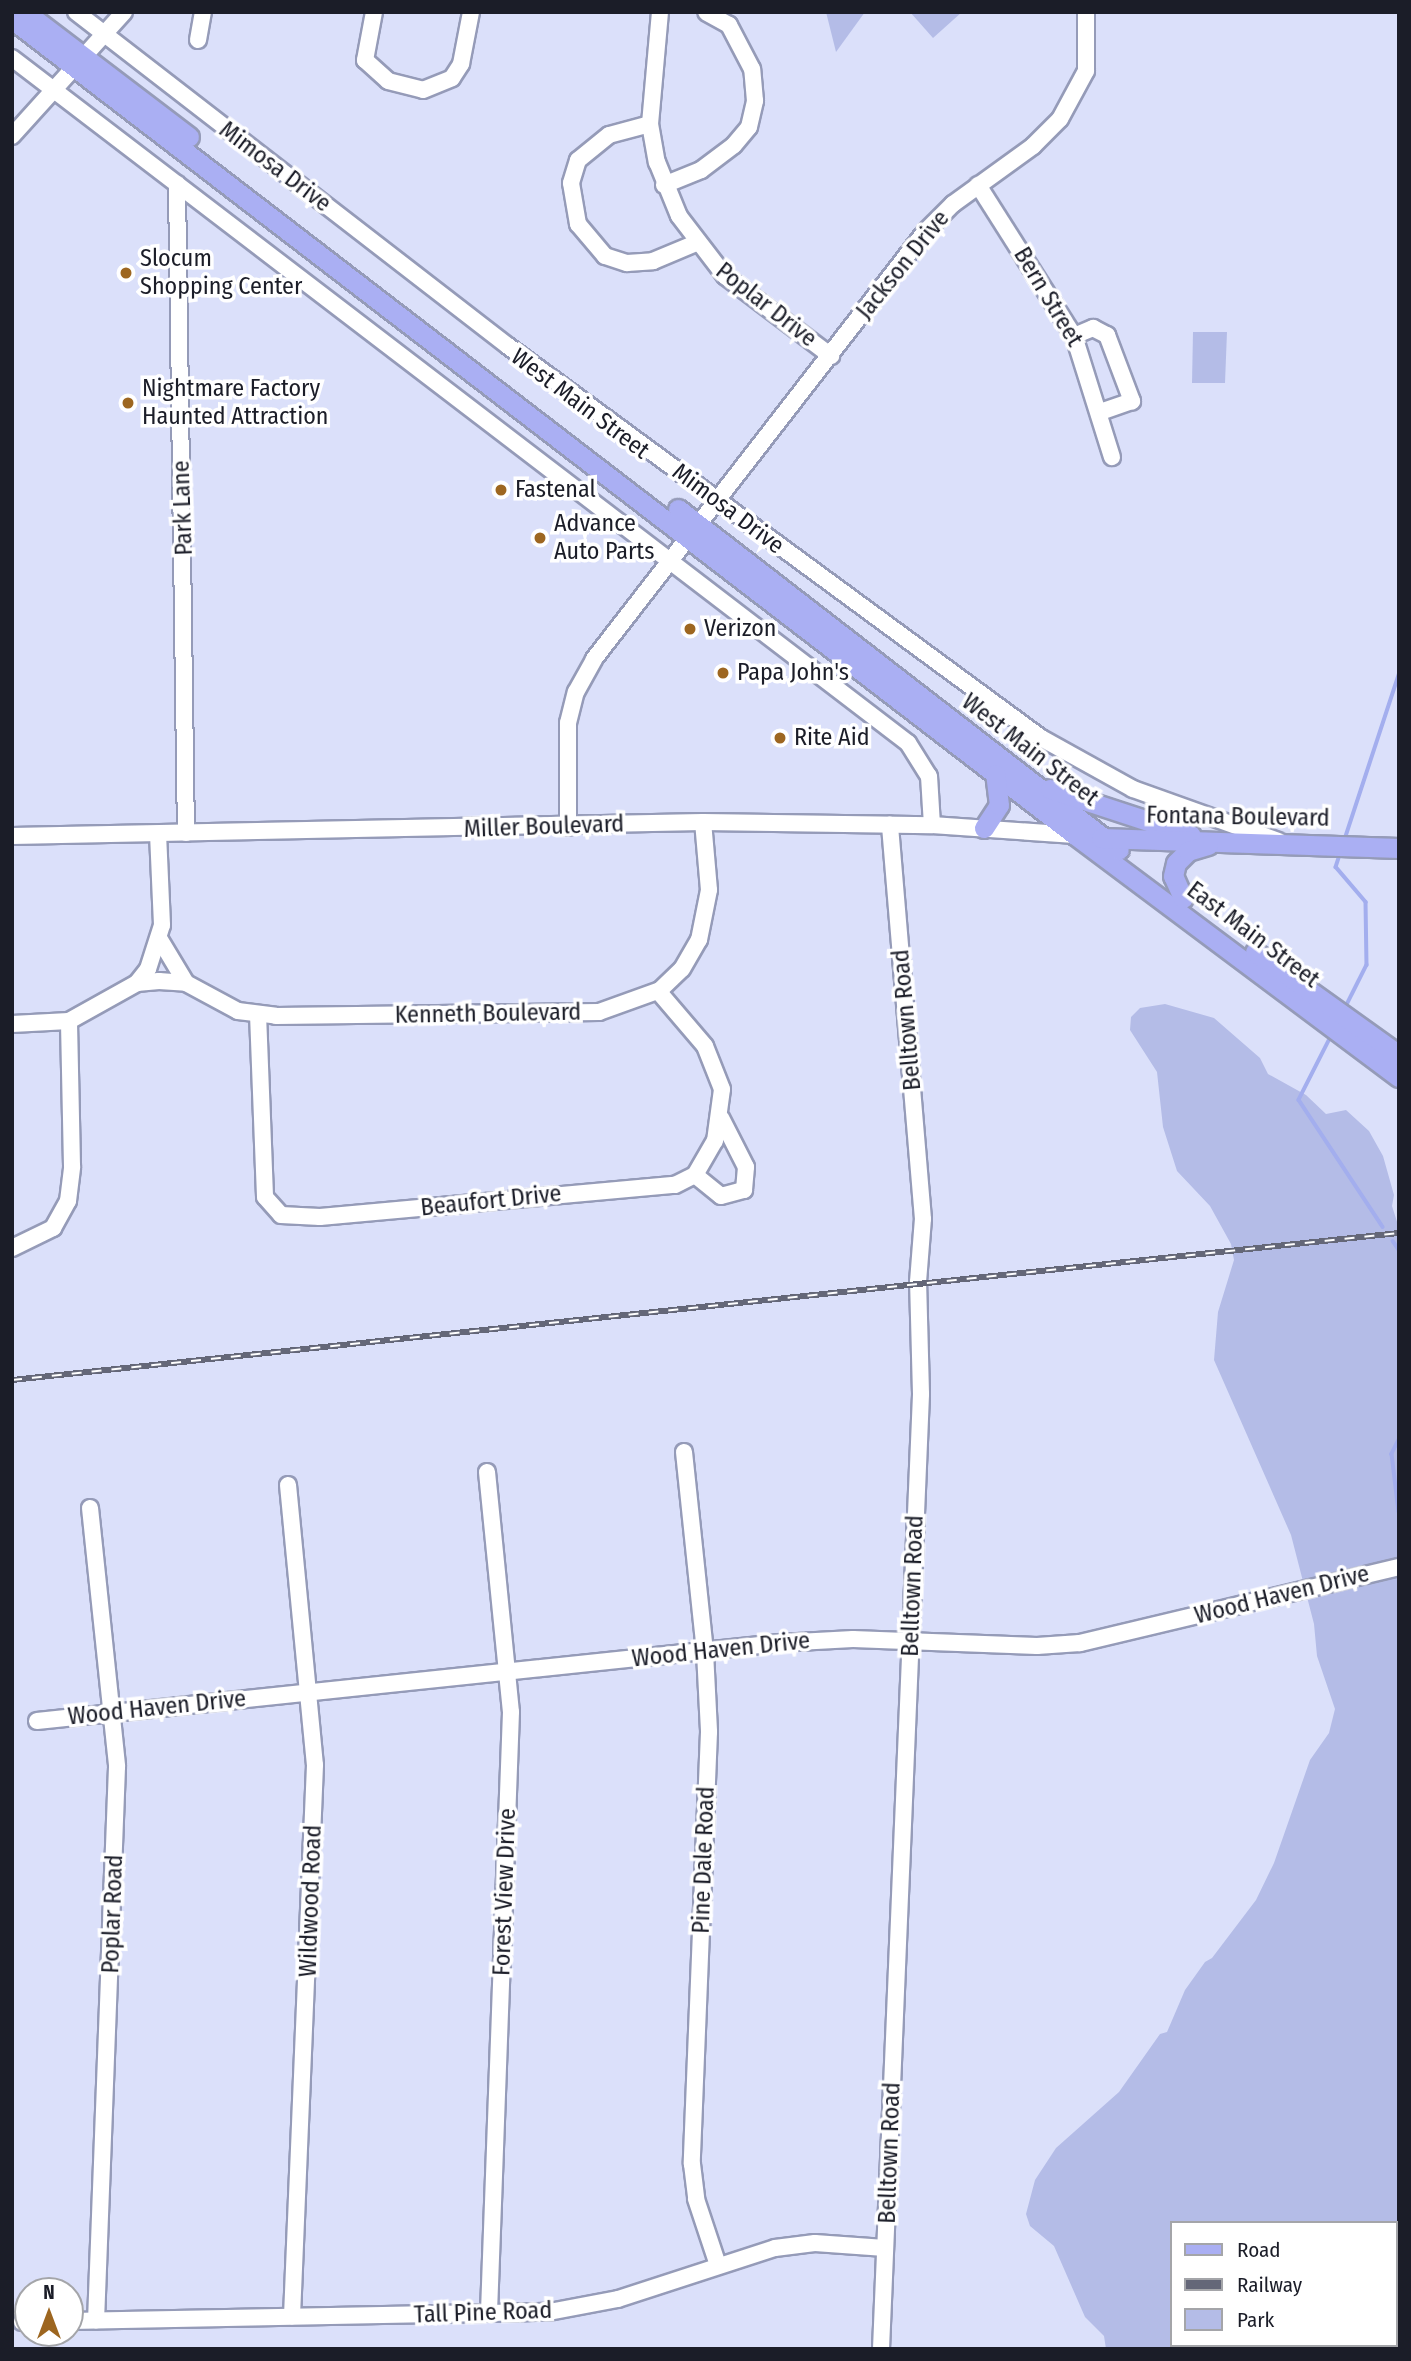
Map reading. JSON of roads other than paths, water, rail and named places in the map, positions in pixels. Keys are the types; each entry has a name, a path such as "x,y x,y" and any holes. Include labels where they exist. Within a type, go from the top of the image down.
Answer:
{"main road":[{"name":"West Main Street","path":"25,12 81,63"},
{"name":"West Main Street","path":"12,19 81,63 693,529 1038,785 1103,838"},
{"name":"West Main Street","path":"693,529 995,774 1076,835"},
{"path":"984,828 999,805 995,774"},
{"path":"1038,785 1216,842"},
{"name":"Fontana Boulevard","path":"1076,835 1399,848"},
{"name":"East Main Street","path":"1076,835 1342,1021 1399,1055"},
{"name":"East Main Street","path":"1103,838 1342,1021 1399,1077"},
{"path":"1183,898 1173,876 1176,863 1188,851 1216,842"}],"street":[{"name":"Mimosa Drive","path":"76,12 519,354 1041,738 1133,789 1281,843"},
{"path":"198,40 203,12"},
{"path":"374,12 365,60 388,81 423,90 452,78 461,64 471,12"},
{"name":"Poplar Drive","path":"660,12 650,124 664,185 696,243 740,289 831,356"},
{"path":"664,185 701,170 734,145 749,127 755,101 752,69 729,25 706,12"},
{"name":"Jackson Drive","path":"568,827 566,748 576,692 594,659 667,561 831,356 925,232 978,185 1033,146 1071,104 1089,54 1086,12"},
{"path":"12,136 56,92 124,13"},
{"path":"12,58 908,743 929,776 932,825"},
{"path":"650,124 609,135 579,160 571,183 578,224 605,257 627,263 653,261 696,243"},
{"name":"Park Lane","path":"177,184 186,833"},
{"name":"Bern Street","path":"978,185 1074,336 1112,457"},
{"path":"1074,336 1093,328 1107,335 1132,401 1100,412"},
{"name":"Miller Boulevard","path":"12,836 568,827 703,822 932,825 1076,835"},
{"name":"Kenneth Boulevard","path":"186,982 238,1011 258,1014 599,1012 658,991 682,969 704,924 709,890 703,822"},
{"name":"Belltown Road","path":"881,2349 911,1640 923,1219 890,824"},
{"path":"12,1024 69,1021 137,983 148,969 159,938 163,909 158,834"},
{"path":"159,938 186,982"},
{"path":"137,983 186,982"},
{"path":"658,991 694,1031 714,1063 722,1089 721,1118 712,1151 695,1175 721,1196 744,1190 746,1167 721,1118"},
{"name":"Beaufort Drive","path":"258,1014 261,1184 264,1197 281,1214 320,1217 675,1185 695,1175"},
{"path":"12,1248 53,1228 68,1202 72,1166 69,1021"},
{"name":"Pine Dale Road","path":"684,1452 705,1652 709,1732 692,2164 696,2199 718,2265"},
{"name":"Forest View Drive","path":"487,1472 507,1671 510,1769 489,2313"},
{"name":"Wildwood Road","path":"288,1485 311,1692 315,1765 292,2317"},
{"name":"Poplar Road","path":"90,1508 113,1713 117,1801 96,2321"},
{"name":"Wood Haven Drive","path":"37,1721 802,1641 911,1640 1037,1646 1101,1640 1399,1567"},
{"name":"Tall Pine Road","path":"84,2321 489,2313 584,2307 718,2265 796,2245 886,2248"}],"waterway":[{"path":"1344,841 1399,674"},
{"path":"1341,852 1336,867 1366,902 1367,965 1345,1009"},
{"path":"1332,1035 1299,1100 1383,1227"},
{"path":"1393,1241 1399,1250"},
{"path":"1399,1440 1392,1454 1399,1512"}],"railway":[{"path":"12,1380 1399,1233"}],"place":[{"name":"Slocum Shopping Center","path":"126,273"},
{"name":"Nightmare Factory Haunted Attraction","path":"128,403"},
{"name":"Fastenal","path":"501,490"},
{"name":"Advance Auto Parts","path":"540,538"},
{"name":"Verizon","path":"690,629"},
{"name":"Papa John's","path":"723,673"},
{"name":"Rite Aid","path":"780,738"}]}
